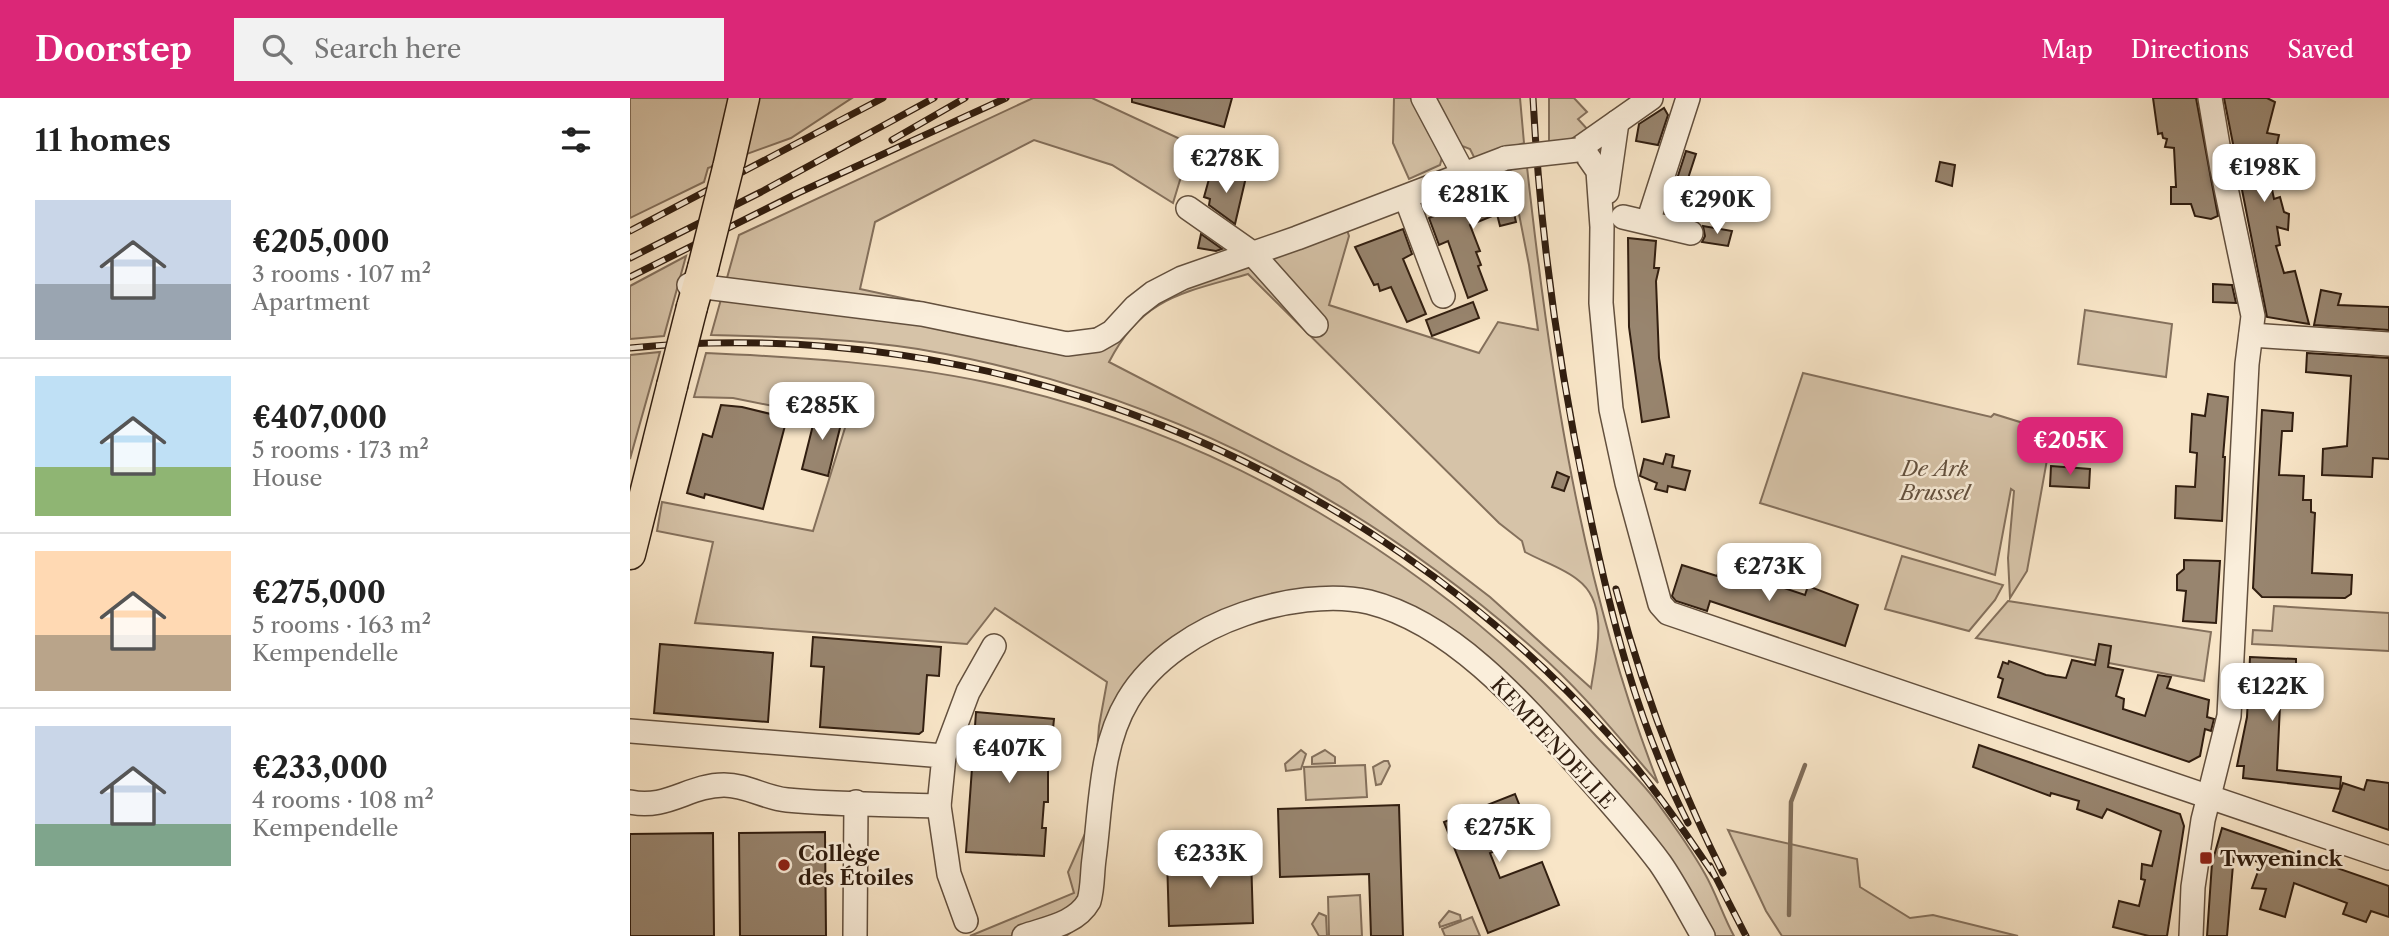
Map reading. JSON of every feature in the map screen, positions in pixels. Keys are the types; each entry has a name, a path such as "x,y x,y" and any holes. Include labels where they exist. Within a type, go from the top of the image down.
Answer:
{"main road":[{"path":"630,554 672,386 702,287 744,98"}],"street":[{"path":"1423,98 1464,175"},
{"path":"702,287 922,314 1067,344 1084,344 1112,332 1135,307 1153,293 1182,278 1406,198 1506,158 1579,149 1651,98"},
{"path":"1648,222 1688,98"},
{"path":"2191,936 2193,887 2229,716 2253,316 2221,169 2210,98"},
{"path":"1602,227 1617,122"},
{"path":"1579,149 1598,171 1602,227 1601,303 1614,428 1660,604 1668,613 2389,858"},
{"path":"1406,198 1443,296"},
{"path":"1188,208 1252,253 1316,325"},
{"path":"1623,216 1691,233"},
{"path":"2251,335 2389,344"},
{"name":"KEMPENDELLE","path":"1024,936 1068,921 1089,901 1108,747 1128,700 1151,672 1180,646 1231,618 1283,604 1350,600 1392,609 1417,621 1471,658 1521,702 1637,833 1662,866 1703,936"},
{"path":"966,921 949,874 939,806 944,756 968,692 994,646"},
{"path":"634,735 944,756"},
{"path":"630,802 662,804 699,788 724,785 748,788 786,800 939,806"},
{"path":"855,936 856,803"}],"green space":[{"path":"630,98 852,98 791,138 708,168 704,182 630,218"},
{"path":"1033,98 1092,98 1191,144 1173,203 1112,165 1034,140 875,222 860,289 1076,335 1106,324 1125,304 1347,230 1349,236 1329,305 1479,353 1498,322 1538,330 1529,265 1510,168 1527,167 1546,324 1572,479 1608,633 1658,783 1569,682 1468,594 1397,543 1324,497 1248,456 1170,420 1089,391 1005,367 918,349 867,342 711,335 739,235","holes":["1248,274 1499,523 1522,541 1525,552 1566,572 1588,590 1594,602 1598,631 1591,688 1490,597 1339,481 1109,362 1122,340 1150,311 1184,293"]},
{"path":"1394,98 1520,98 1524,143 1476,161 1470,149 1460,145 1443,154 1440,165 1409,179 1393,143"},
{"path":"1549,98 1574,98 1587,112 1578,119 1590,132 1576,142 1549,144"},
{"path":"686,256 664,336 630,339 630,286"},
{"path":"2085,310 2172,324 2166,377 2078,364"},
{"path":"660,352 630,459 630,355"},
{"path":"706,353 811,359 916,370 985,382 1072,404 1157,434 1239,470 1318,512 1394,561 1466,615 1534,674 1620,760 1649,793 1688,846 1709,881 1734,936 1705,936 1642,836 1416,617 1290,597 1160,657 1123,733 1074,930 1066,936 970,936 1074,893 1068,872 1092,818 1099,726 1107,682 995,608 967,644 695,623 713,542 657,531 662,502 813,531 849,415 816,407 813,414 733,398 694,397"},
{"name":"De Ark Brussel","path":"1803,373 1991,417 1994,414 2052,432 2027,571 2010,598 2008,558 2014,491 2011,489 1995,575 1760,503"},
{"path":"1902,556 2003,585 1995,600 1969,631 1885,609"},
{"path":"2008,601 2211,632 2204,681 1976,638"},
{"path":"2274,606 2389,613 2389,651 2252,644 2253,630 2272,631"},
{"path":"1301,750 1306,754 1301,769 1286,771 1285,764"},
{"path":"1325,750 1335,757 1335,763 1312,764 1312,757"},
{"path":"1388,761 1390,766 1381,784 1376,785 1373,767"},
{"path":"1365,765 1367,797 1306,800 1304,767"},
{"path":"1728,830 1857,859 1860,887 1910,918 1933,915 2018,936 1782,936 1766,911"},
{"path":"1360,895 1362,936 1329,936 1328,897"},
{"path":"1449,911 1460,915 1461,920 1440,927 1439,923"},
{"path":"1319,913 1326,916 1327,936 1319,936 1312,924"},
{"path":"1472,917 1480,936 1445,936 1442,929"}],"building":[{"path":"1132,98 1232,98 1224,127 1132,102"},
{"path":"2153,98 2196,98 2218,216 2211,219 2195,216 2191,204 2171,204 2171,187 2176,187 2174,148 2165,147 2167,139 2163,138 2162,133 2158,134"},
{"path":"2224,98 2267,98 2275,102 2267,133 2279,135 2272,166 2267,165 2274,199 2280,197 2284,212 2289,214 2288,230 2277,227 2280,245 2276,246 2284,273 2295,271 2309,324 2267,317"},
{"path":"1664,108 1668,115 1658,145 1636,141 1639,124"},
{"path":"1686,151 1696,154 1676,215 1666,213"},
{"path":"1940,162 1955,165 1952,186 1936,181"},
{"path":"1218,173 1246,177 1235,224 1209,205 1210,199 1204,197 1209,179 1216,180"},
{"path":"1505,175 1516,222 1500,226 1497,214 1470,225 1480,251 1476,252 1481,265 1478,266 1487,290 1468,298 1448,241 1439,245 1429,218 1492,193 1489,180"},
{"path":"1703,226 1732,231 1728,246 1702,242 1705,236"},
{"path":"1403,229 1412,254 1403,259 1426,314 1407,322 1391,287 1380,291 1378,284 1374,285 1355,247"},
{"path":"1201,234 1222,249 1216,251 1198,248"},
{"path":"1628,238 1656,241 1654,268 1659,268 1656,281 1659,358 1669,417 1642,422 1629,327"},
{"path":"2213,284 2232,285 2236,303 2213,302"},
{"path":"2321,290 2341,294 2338,305 2389,307 2389,330 2314,325"},
{"path":"1473,302 1479,318 1432,336 1426,320"},
{"path":"2307,353 2389,358 2389,459 2373,458 2372,477 2322,475 2323,449 2347,446 2351,376 2306,372"},
{"path":"2208,394 2228,397 2222,521 2175,518 2176,486 2195,487 2197,453 2190,452 2192,414 2205,416"},
{"path":"721,405 787,418 763,509 705,494 704,498 687,493 703,434 712,437"},
{"path":"817,409 843,416 828,476 802,469"},
{"path":"2262,410 2293,413 2292,431 2282,431 2279,475 2304,476 2303,500 2311,500 2311,512 2315,513 2312,573 2352,575 2351,594 2345,598 2262,597 2253,588"},
{"path":"1666,454 1674,456 1672,467 1690,471 1685,490 1668,486 1667,492 1655,489 1657,483 1640,476 1644,459 1663,464"},
{"path":"2051,466 2090,469 2089,488 2050,486"},
{"path":"1557,472 1569,477 1564,491 1552,487"},
{"path":"2184,560 2220,561 2216,623 2183,621 2186,591 2177,590 2177,575 2184,569"},
{"path":"1682,565 1717,576 1719,571 1759,584 1764,585 1766,582 1805,595 1808,586 1858,605 1845,646 1710,601 1707,611 1676,601 1672,596"},
{"path":"813,637 941,647 939,676 927,675 923,731 919,734 820,727 824,667 811,666"},
{"path":"660,644 773,653 768,722 654,713"},
{"path":"2099,644 2111,646 2108,667 2123,670 2116,696 2124,699 2123,709 2145,716 2158,675 2171,677 2167,688 2209,700 2207,717 2214,719 2211,731 2205,729 2200,756 2189,762 1998,697 2003,679 1998,677 2003,662 2008,664 2009,661 2046,675 2066,678 2072,660 2095,665"},
{"path":"2250,657 2296,659 2296,669 2300,670 2298,706 2280,705 2277,770 2341,777 2340,789 2243,778 2244,766 2237,766 2247,717"},
{"path":"976,712 1054,719 1051,748 1048,748 1048,802 1044,802 1042,828 1046,828 1044,856 966,852"},
{"path":"1979,745 2180,814 2184,826 2167,936 2149,936 2113,927 2119,901 2139,906 2145,880 2141,879 2142,864 2152,866 2161,831 2107,809 2102,818 2077,809 2079,801 2051,793 2050,796 1973,767"},
{"path":"2367,780 2389,783 2389,830 2333,811 2343,783 2364,790"},
{"path":"1515,794 1532,837 1490,853 1500,878 1542,862 1559,905 1488,933 1444,822"},
{"path":"1399,805 1403,936 1371,936 1369,874 1280,877 1278,809"},
{"path":"2222,828 2389,886 2389,917 2371,911 2366,922 2343,914 2347,903 2294,883 2285,917 2260,909 2266,889 2252,888 2261,863 2234,853 2227,936 2207,936 2212,863"},
{"path":"825,832 826,936 740,936 739,833"},
{"path":"713,833 714,936 630,936 630,834"},
{"path":"1251,855 1253,923 1169,926 1167,857"}],"waterway":[{"path":"1789,915 1791,802 1805,765"}],"railway":[{"path":"630,231 883,98"},
{"path":"630,258 761,192 934,98"},
{"path":"892,140 965,98"},
{"path":"630,277 798,193 1006,98"},
{"path":"1533,98 1540,199 1552,300 1577,451 1596,543 1615,625 1639,706 1688,823"},
{"path":"630,348 766,343 902,355 1035,383 1164,426 1287,483 1403,554 1510,638 1622,750 1663,802 1714,875"},
{"path":"1616,589 1662,734 1723,873"},
{"path":"1710,866 1746,936"}],"place":[{"name":"Twyeninck","path":"2206,858"},
{"name":"Collège des Étoiles","path":"784,865"}]}
